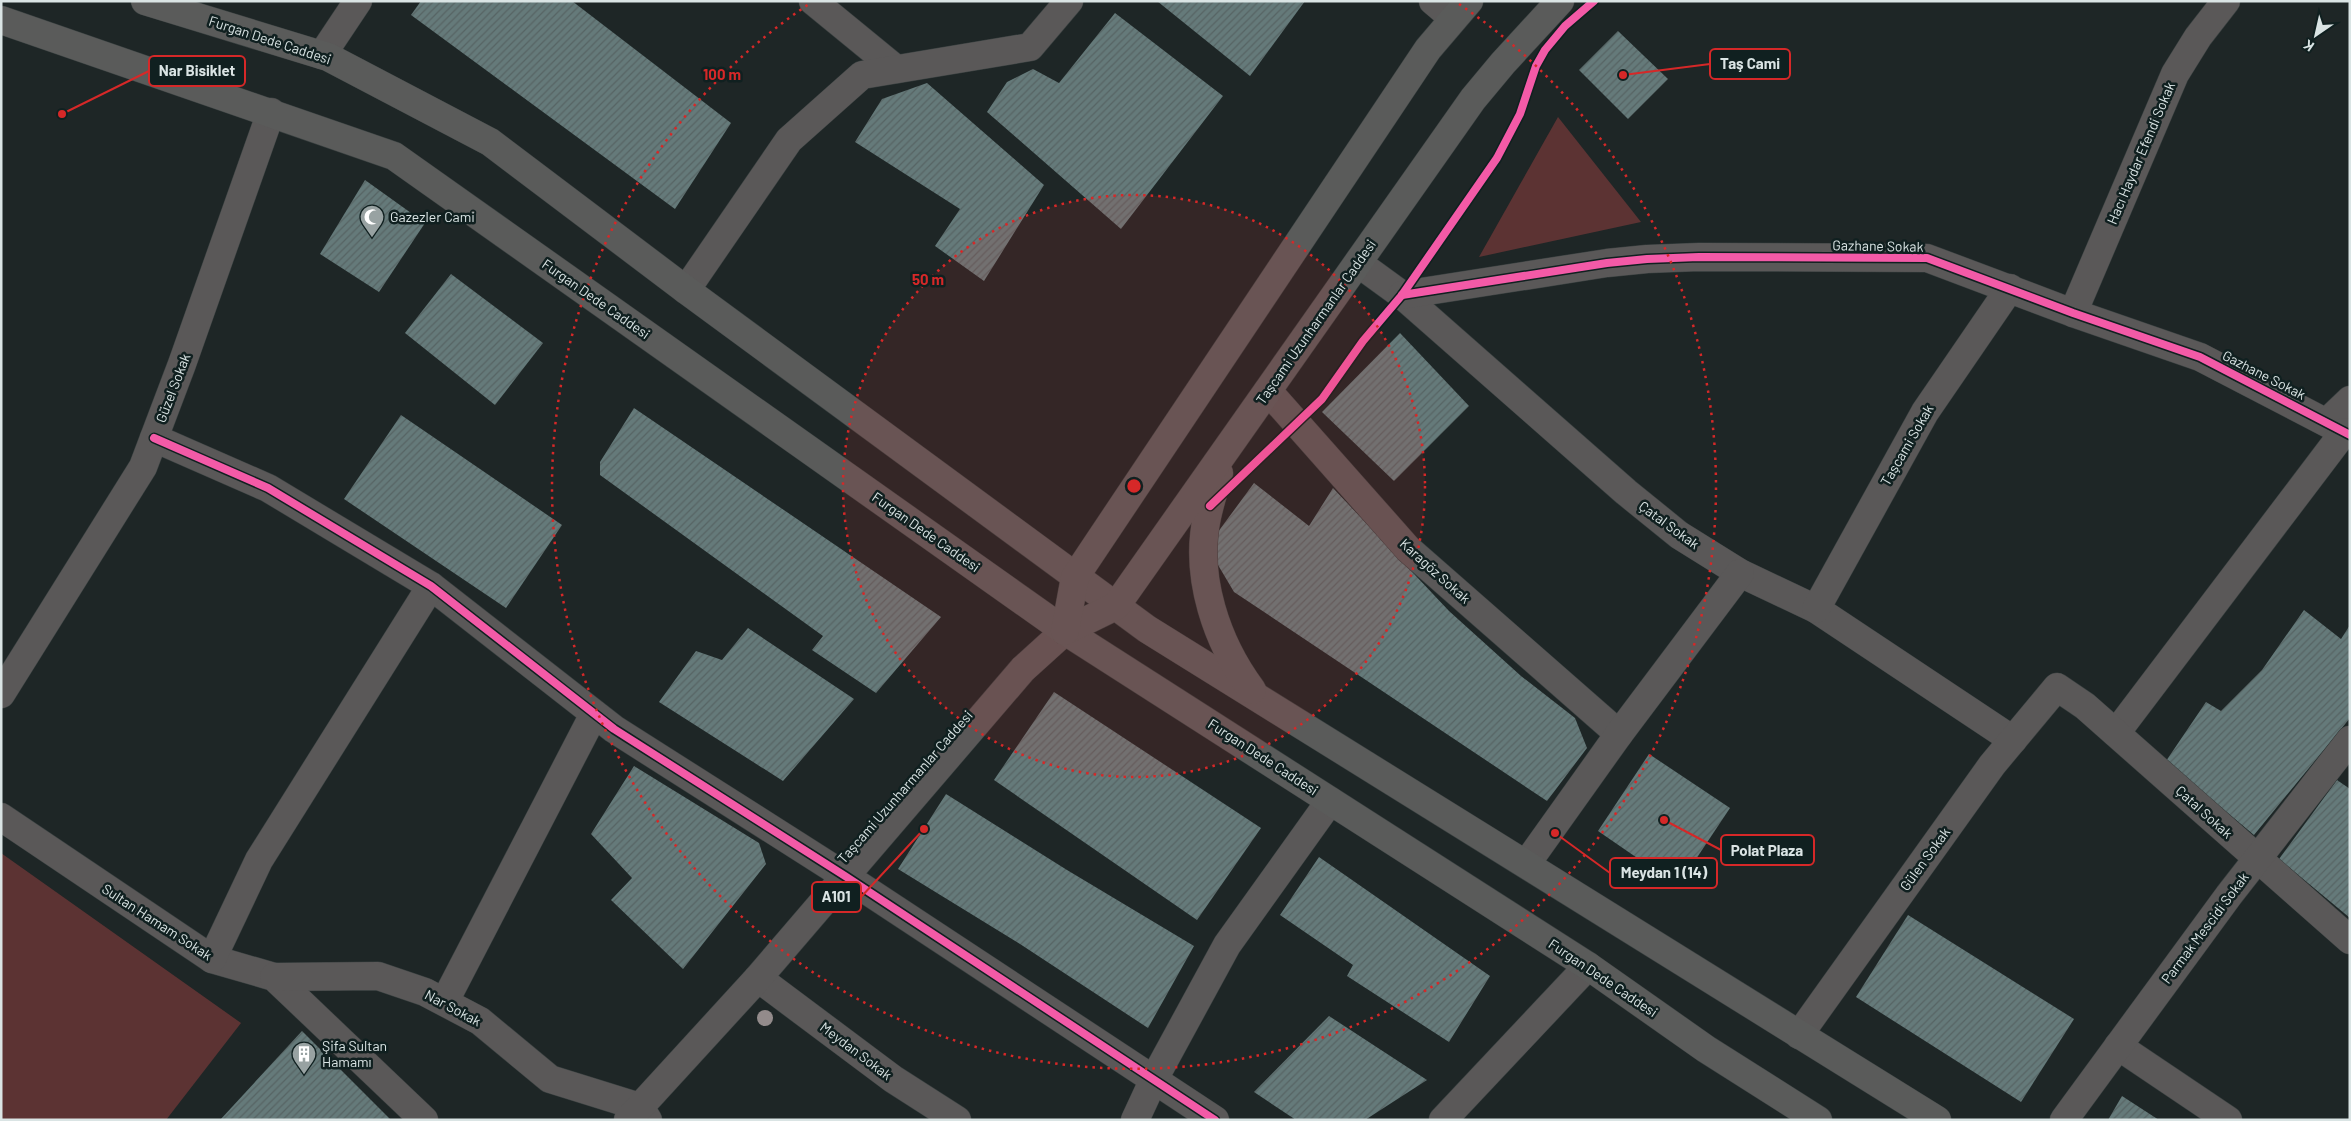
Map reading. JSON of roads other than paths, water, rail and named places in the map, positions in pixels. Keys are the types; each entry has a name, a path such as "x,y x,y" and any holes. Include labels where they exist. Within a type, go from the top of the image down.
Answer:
{"main road":[{"name":"Furgan Dede Caddesi","path":"145,1 322,55 490,142 686,290 1147,629 1527,863 1937,1120"},
{"name":"Taşcami Uzunharmanlar Caddesi","path":"1065,630 1116,606 1473,99 1560,1"},
{"path":"1065,630 1075,577 1428,49 1451,7"},
{"name":"Furgan Dede Caddesi","path":"1,20 394,156 1065,630 1588,966 1706,1050 1818,1120"},
{"path":"1227,450 1206,519 1204,552 1207,588 1213,617 1224,644 1238,670 1259,699"}],"street":[{"path":"322,55 358,1"},
{"path":"813,1 896,69"},
{"path":"686,290 789,140 862,75 1030,47 1069,1"},
{"name":"Hacı Haydar Efendi Sokak","path":"2073,313 2175,74 2198,37 2226,1"},
{"name":"Güzel Sokak","path":"1,694 143,467 271,112"},
{"name":"Gazhane Sokak","path":"1402,295 1607,263 1699,257 1927,258 2073,313 2200,357 2340,430"},
{"name":"Çatal Sokak","path":"1358,263 1402,295 1633,498 1679,535 1740,573 1816,609 2013,740"},
{"name":"Taşcami Sokak","path":"1816,609 1924,412 2010,288"},
{"name":"Karagöz Sokak","path":"1268,391 1408,549 1619,734"},
{"path":"2116,733 2340,430 2350,400"},
{"path":"154,438 268,488 431,586 614,729 846,876 1215,1120"},
{"path":"1527,863 1619,734 1740,573"},
{"path":"212,959 260,860 431,586"},
{"name":"Taşcami Uzunharmanlar Caddesi","path":"639,1116 1023,669 1065,630"},
{"name":"Çatal Sokak","path":"2057,687 2085,706 2257,860 2350,940"},
{"name":"Gülen Sokak","path":"1799,1035 1987,773 2057,687"},
{"path":"445,1001 594,714"},
{"name":"Parmak Mescidi Sokak","path":"2064,1120 2257,860 2350,740"},
{"path":"1135,1120 1154,1079 1227,945 1330,800"},
{"name":"Sultan Hamam Sokak","path":"1,817 212,959 274,977 424,1120"},
{"path":"1443,1120 1588,966"},
{"name":"Nar Sokak","path":"274,977 378,976 425,992 480,1020 550,1079 639,1116"},
{"name":"Meydan Sokak","path":"758,978 893,1080 957,1120"},
{"path":"2118,1046 2228,1120"}],"place":[{"name":"Taş Cami","path":"1623,75"},
{"name":"Nar Bisiklet","path":"62,114"},
{"name":"Gazezler Cami","path":"372,238"},
{"name":"Polat Plaza","path":"1664,820"},
{"name":"A101","path":"924,829"},
{"name":"Meydan 1 (14)","path":"1555,833"},
{"name":"Şifa Sultan Hamamı","path":"304,1075"}]}
